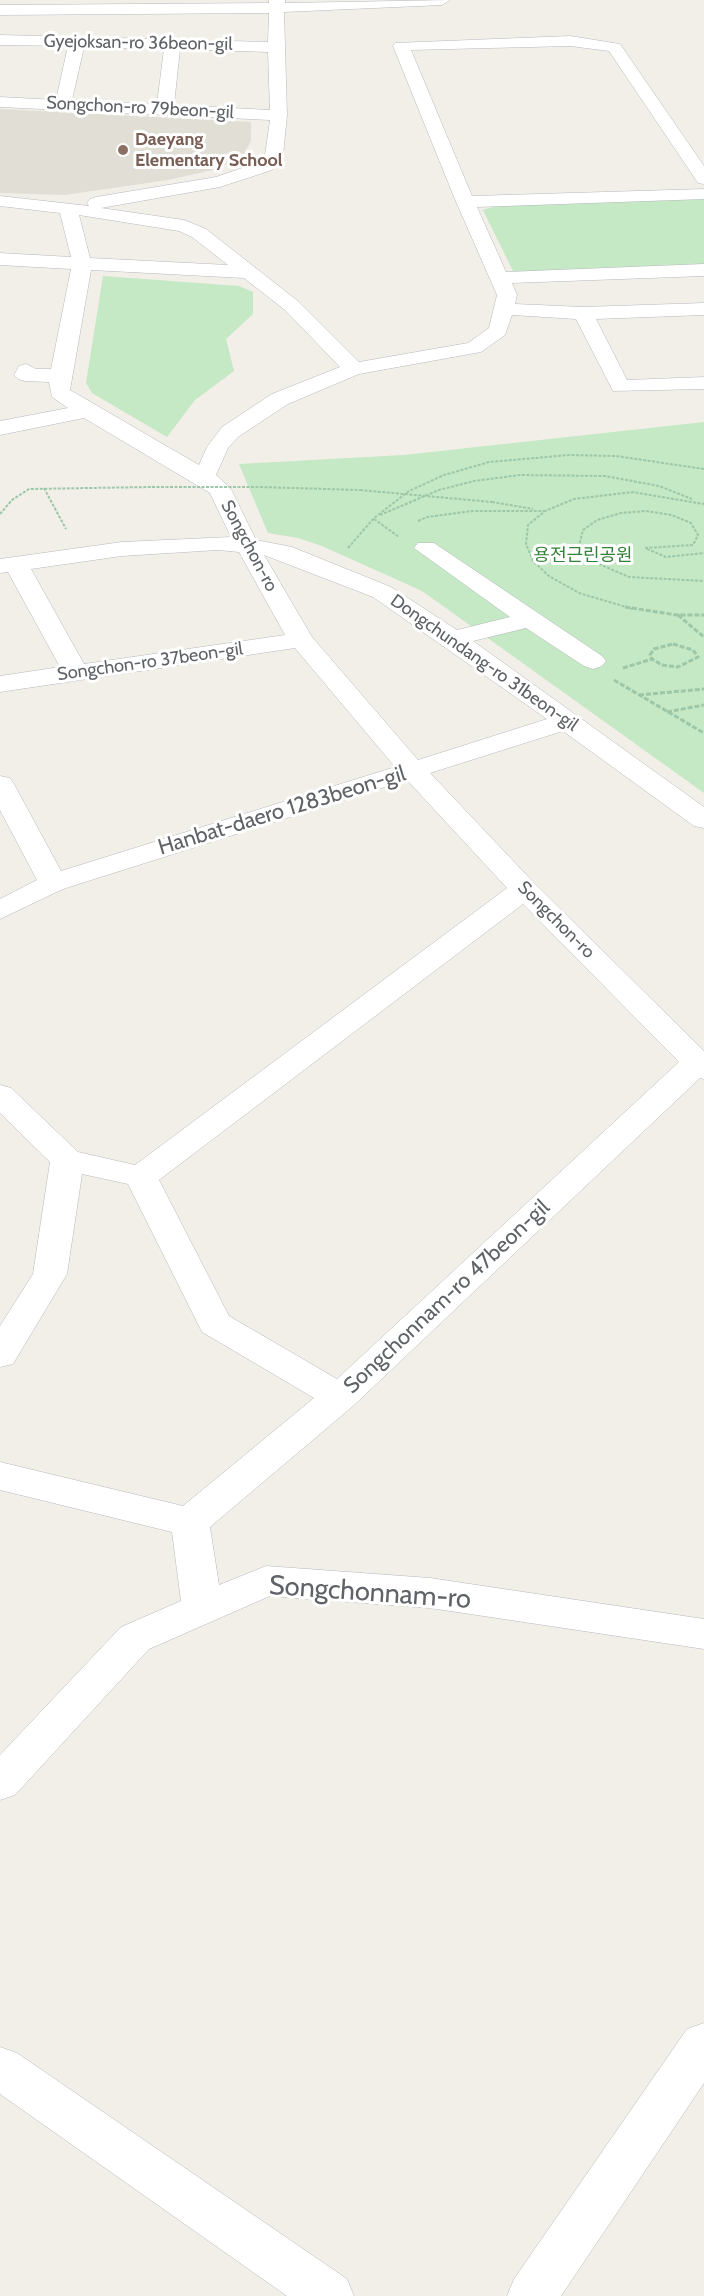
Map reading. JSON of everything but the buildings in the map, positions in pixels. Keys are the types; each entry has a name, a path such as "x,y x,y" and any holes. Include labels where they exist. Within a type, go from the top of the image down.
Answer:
{"street":[{"path":"0,10 442,0"},
{"path":"68,208 220,182 266,166 274,155 279,115 277,4"},
{"name":"Gyejoksan-ro 36beon-gil","path":"0,40 276,47"},
{"path":"204,477 218,447 230,432 279,399 354,369 474,348 498,331 507,295 401,46 570,41 614,47 704,179"},
{"path":"63,104 77,42"},
{"path":"165,110 173,44"},
{"name":"Songchon-ro 79beon-gil","path":"0,102 279,115"},
{"path":"468,202 704,194"},
{"path":"0,201 68,208 184,226 199,233 292,306 354,369"},
{"path":"26,370 26,375 60,376 82,264 68,208"},
{"path":"0,259 249,272"},
{"path":"500,278 704,270"},
{"path":"504,309 583,313 704,309"},
{"path":"583,313 620,387 704,383"},
{"name":"Songchon-ro","path":"60,376 60,392 86,411 204,477 220,489 246,544 301,640 412,770 524,889 700,1066"},
{"path":"0,428 86,411"},
{"name":"Dongchundang-ro 31beon-gil","path":"8,565 122,549 218,543 246,544 284,552 382,592 453,639 704,819"},
{"path":"426,548 604,668"},
{"path":"8,565 76,673"},
{"path":"453,639 530,618"},
{"name":"Songchon-ro 37beon-gil","path":"0,684 301,640"},
{"name":"Hanbat-daero 1283beon-gil","path":"0,910 53,884 568,722"},
{"path":"0,784 53,884"},
{"path":"0,1095 67,1160 141,1177 524,889"},
{"name":"Songchonnam-ro 47beon-gil","path":"190,1522 340,1397 700,1066"},
{"path":"0,1355 50,1274 67,1160"},
{"path":"141,1177 215,1324 340,1397"},
{"path":"0,1476 190,1522 202,1608"},
{"name":"Songchonnam-ro","path":"0,1783 135,1638 266,1581 430,1593 704,1634"},
{"path":"532,2296 704,2044"},
{"path":"0,2068 329,2296"}],"path":[{"path":"347,549 374,518 409,491 444,475 489,462 569,454 616,456 674,463 704,470"},
{"path":"374,518 439,490 474,481 519,475 605,476 659,486 703,503"},
{"path":"0,514 12,500 29,489 152,487 360,490 492,502 545,511"},
{"path":"44,488 68,532"},
{"path":"703,503 633,492 574,499 545,511 528,525 526,544 533,561 549,576 579,593 627,608 677,615 704,615"},
{"path":"410,525 428,518 472,511 545,511"},
{"path":"704,553 666,557 645,548 693,545 698,535 691,523 672,515 646,512 621,513 597,520 583,530 580,542 585,553 599,564 629,577 704,581"},
{"path":"374,518 401,538"},
{"path":"392,532 401,528"},
{"path":"677,615 704,637"},
{"path":"604,668 652,659 662,665 678,667 692,663 698,657 693,650 673,644 654,649 650,655 652,659"},
{"path":"604,668 638,696 704,734"},
{"path":"638,696 704,689"},
{"path":"666,712 704,705"}],"shaded area":[{"name":"Daeyang Elementary School","path":"0,109 251,122 251,141 241,159 213,170 168,180 65,195 0,193"}],"green space":[{"path":"704,199 704,266 514,273 483,210 499,205"},
{"path":"103,276 239,286 253,292 253,314 226,339 234,371 195,400 167,437 92,393 86,383"},
{"name":"용전근린공원","path":"704,422 704,793 422,591 322,546 298,538 268,533 239,464 404,455"}],"place":[{"name":"Daeyang Elementary School","path":"123,150"}]}
